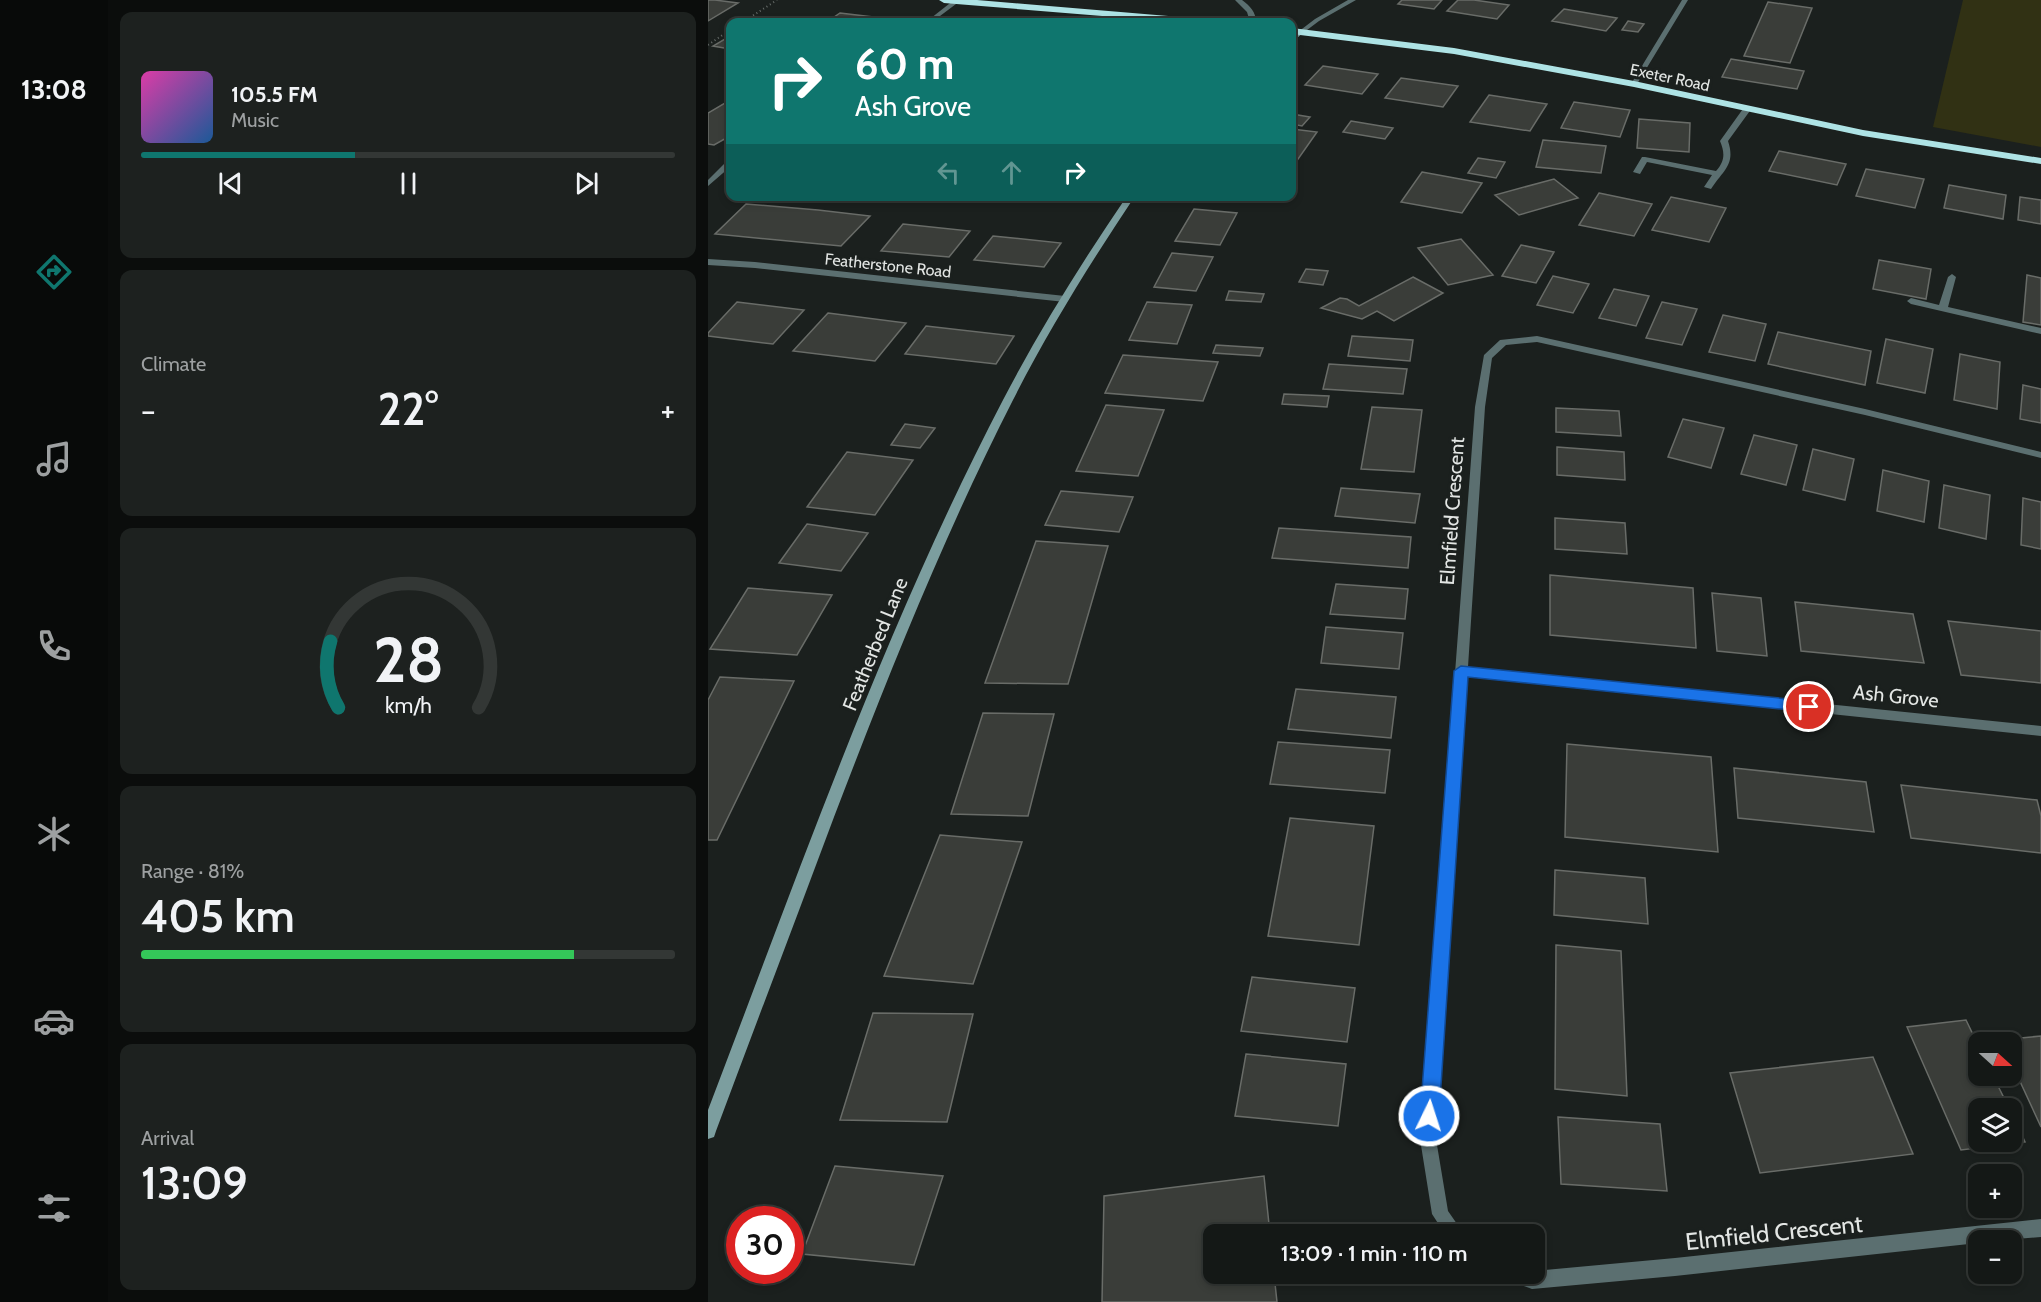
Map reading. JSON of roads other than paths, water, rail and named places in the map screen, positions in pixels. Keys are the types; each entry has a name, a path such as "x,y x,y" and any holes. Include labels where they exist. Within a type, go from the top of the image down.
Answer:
{"highway":[{"path":"944,0 1157,18"},
{"name":"Exeter Road","path":"1296,32 1454,51 1634,84 1863,133 2041,161"}],"street":[{"path":"1238,0 1249,8 1253,18"},
{"path":"1296,32 1353,0"},
{"path":"1634,84 1685,0"},
{"path":"934,18 957,1"},
{"path":"1708,187 1716,173 1729,159 1730,154 1724,141 1727,135 1748,108"},
{"path":"1637,172 1645,159 1716,173"},
{"path":"708,184 726,167"},
{"name":"Featherbed Lane","path":"708,1131 900,630 982,446 1065,299 1128,201"},
{"name":"Featherstone Road","path":"708,262 755,265 1065,299"},
{"path":"1943,308 1952,278"},
{"path":"1911,301 2041,331"},
{"name":"Elmfield Crescent","path":"1448,1224 1440,1214 1428,1139 1480,407 1487,357 1503,342 1537,339 2041,454"},
{"name":"Ash Grove","path":"1461,671 2041,731"},
{"name":"Elmfield Crescent","path":"1545,1279 1675,1268 2041,1228"}]}
